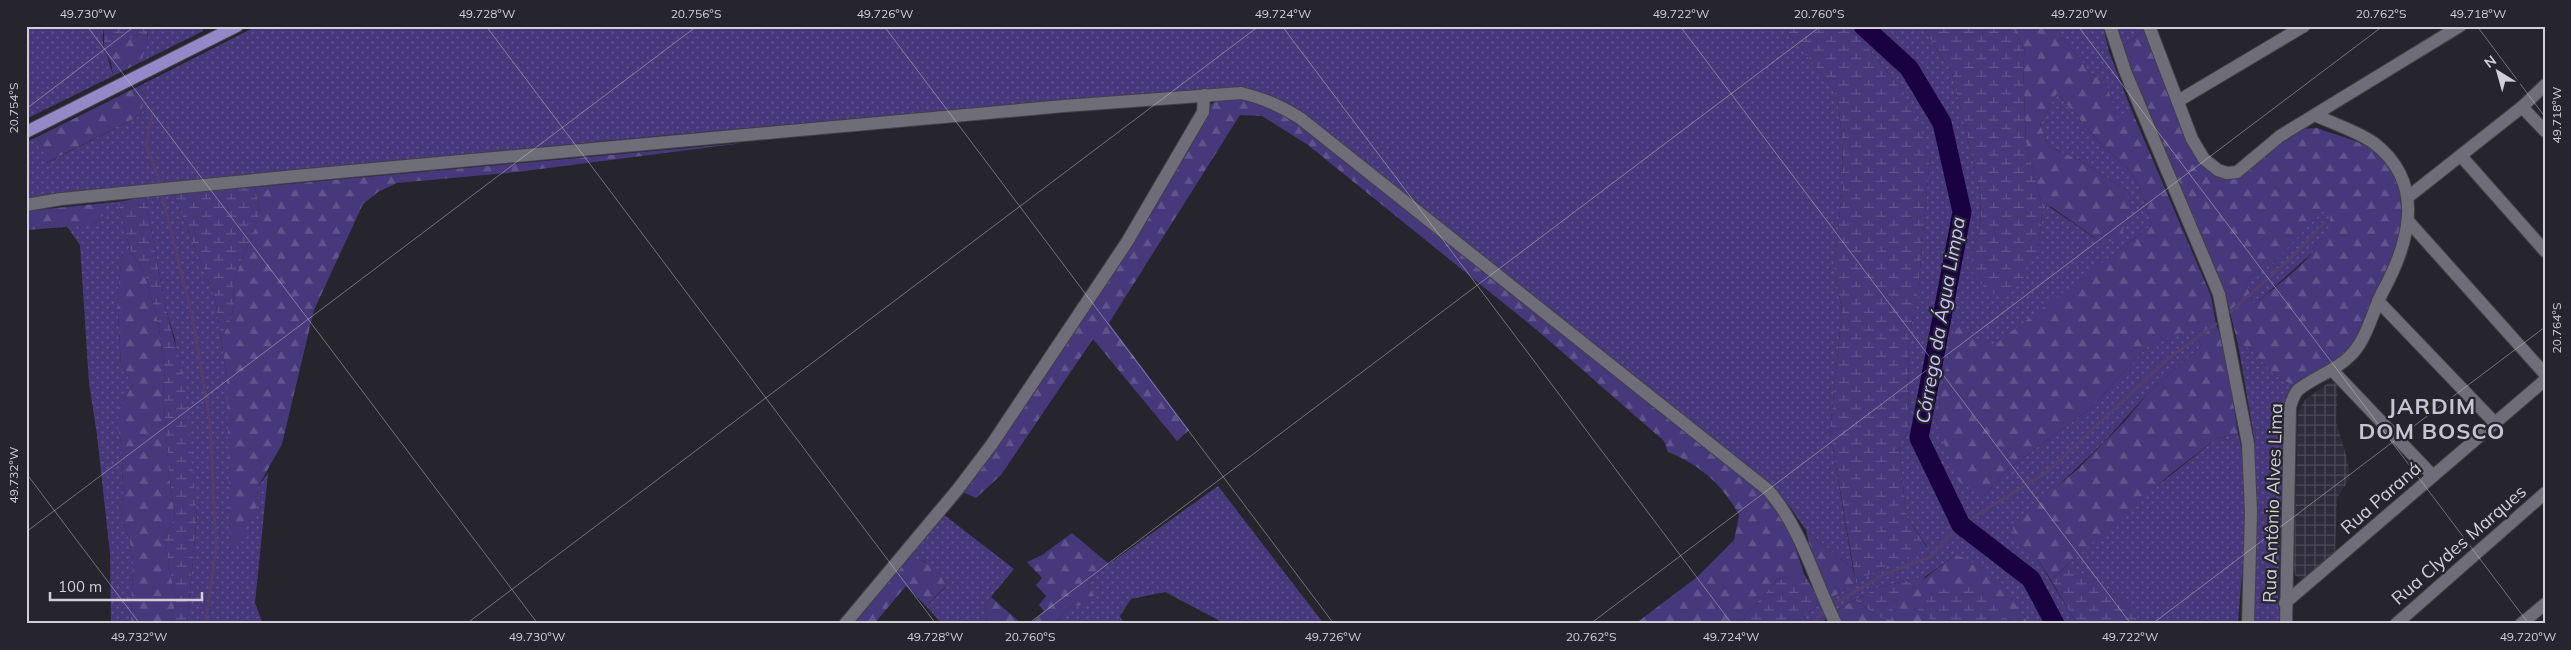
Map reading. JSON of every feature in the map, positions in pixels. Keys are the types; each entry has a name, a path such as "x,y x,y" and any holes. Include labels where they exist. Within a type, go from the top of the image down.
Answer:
{"main road":[{"path":"26,132 237,26"}],"street":[{"path":"2110,26 2125,71 2221,302 2248,444 2250,512 2248,624"},
{"path":"2149,26 2192,139 2204,159 2218,170 2227,172 2237,172 2247,166 2280,136 2460,26"},
{"path":"2178,101 2304,26"},
{"path":"2408,197 2461,156 2545,85"},
{"path":"26,205 61,199 296,176 1204,95 1241,93 1255,96 1271,100 1300,118 1768,490 1784,509 1794,525 1836,624"},
{"path":"845,624 958,489 992,444 1127,242 1203,112 1204,95"},
{"path":"2522,106 2545,132"},
{"name":"Rua Antônio Alves Lima","path":"2286,624 2290,407 2298,390 2333,371 2353,353 2399,262 2409,222 2408,197 2401,176 2394,164 2373,142 2315,116"},
{"path":"2461,156 2545,251"},
{"path":"2409,222 2545,374"},
{"path":"2378,301 2494,422"},
{"path":"2333,371 2433,476"},
{"name":"Rua Paraná","path":"2285,603 2545,380"},
{"name":"Rua Clydes Marques","path":"2396,624 2545,493"},
{"path":"2521,624 2545,604"}],"shaded area":[{"path":"2329,382 2338,384 2336,422 2347,458 2350,478 2337,498 2335,556 2302,581 2295,575 2294,566 2298,412 2304,401"}],"green space":[{"path":"26,26 106,26 103,32 103,44 113,76 26,119"},
{"path":"106,26 147,26 147,30 104,52 104,29"},
{"path":"147,26 203,26 203,31 141,62 148,43"},
{"path":"257,26 1788,26 1789,34 1830,84 1838,101 1842,138 1843,182 1834,267 1842,310 1830,431 1853,569 1806,530 1787,503 1768,483 1302,113 1271,95 1255,90 1236,87 782,125 328,168 26,200 26,142 37,137 42,145 47,163 141,115 147,82"},
{"path":"1788,26 1847,26 1866,45 1901,89 1916,117 1930,156 1917,303 1909,335 1908,432 1899,443 1906,516 1928,549 1879,569 1856,583 1830,431 1842,310 1834,267 1843,182 1842,138 1838,101 1830,84 1789,34"},
{"path":"1847,26 1922,26 1952,73 1981,195 1980,231 1972,251 2038,249 2043,209 2048,206 2102,243 2128,191 2080,160 2049,147 2040,125 2057,93 2099,142 2131,172 2140,188 2152,225 1994,346 1973,338 1956,317 1936,422 1984,496 2008,469 2091,408 2148,346 2194,326 2201,346 2148,393 2103,443 2047,496 2017,543 2036,557 2077,624 2029,624 2023,615 1955,555 1926,576 1879,587 1834,611 1829,599 1879,569 1928,548 1906,516 1899,443 1908,432 1909,335 1917,303 1930,156 1901,89 1866,45"},
{"path":"1922,26 2012,26 2025,51 2023,65 2026,142 2043,209 2038,249 2023,278 2010,294 1989,293 1972,272 1972,251 1980,231 1981,195 1952,73"},
{"path":"2012,26 2054,26 2089,71 2107,86 2118,119 2131,109 2211,296 2216,324 2224,344 2238,433 2216,439 2173,472 2051,580 2036,557 2017,543 2012,524 2079,468 2125,421 2148,393 2201,346 2194,327 2148,346 2091,408 2008,469 1984,496 1959,482 1936,422 1956,316 1973,338 1994,345 2152,225 2140,188 2131,172 2099,142 2057,93 2040,125 2049,147 2080,160 2128,191 2127,218 2120,239 2102,243 2053,208 2048,206 2043,209 2026,142 2023,65 2025,51"},
{"path":"2054,26 2103,26 2109,52 2131,109 2118,120 2107,86 2089,71"},
{"path":"2115,26 2144,26 2145,29 2122,47"},
{"path":"2145,29 2187,142 2229,177 2301,129 2317,128 2375,151 2394,173 2401,191 2402,210 2395,250 2356,340 2336,362 2294,386 2276,376 2249,348 2238,344 2225,292 2122,47","holes":["2322,212 2330,212 2329,225 2324,238 2315,250 2290,275 2254,305 2245,280 2274,262"]},
{"path":"147,30 148,43 141,62 113,76 111,62 104,52"},
{"path":"147,82 141,115 46,163 42,145 37,137"},
{"path":"1238,99 1270,106 1295,121 1766,493 1790,529 1804,574 1778,579 1746,615 1742,624 1635,624 1697,577 1734,540 1739,515 1725,494 1700,469 1668,452 1664,441 1538,331 1308,145 1262,116 1240,115 1109,323 1189,430 1177,441 1093,339 1001,475 976,498 963,492 1209,107 1215,101"},
{"path":"743,143 517,172 397,183 378,192 363,204 314,310 282,444 258,487 257,505 248,525 242,536 230,546 227,380 221,339 230,322 234,305 233,287 241,260 251,239 260,212 255,187"},
{"path":"255,187 260,212 251,239 241,260 233,287 234,305 230,322 221,339 215,298 173,192"},
{"path":"173,192 215,298 227,380 257,505 258,487 268,473 255,603 263,624 187,624 197,515 175,339 166,309 145,197"},
{"path":"145,197 166,309 184,378 197,515 187,624 170,624 176,602 164,539 175,517 169,475 163,392 165,372 158,321 145,275 130,249 118,202"},
{"path":"118,202 130,249 123,252 117,295 121,365 133,385 118,409 118,430 122,446 123,496 121,519 129,538 133,559 131,624 111,624 110,554 97,435 89,383 80,245 66,225 92,225 106,213 106,203"},
{"path":"106,203 106,213 92,225 26,230 26,211"},
{"path":"2322,211 2330,212 2332,222 2321,245 2254,305 2245,280 2274,262"},
{"path":"130,249 145,275 151,296 158,321 165,372 163,392 169,475 175,517 164,539 176,602 170,624 131,624 133,559 129,538 121,519 123,496 122,446 118,430 118,409 133,385 121,365 117,295 123,251"},
{"path":"2238,344 2249,348 2276,376 2294,386 2287,395 2285,403 2278,603 2281,624 2252,624 2255,443"},
{"path":"2238,433 2243,456 2246,528 2238,624 2141,624 2117,597 2098,583 2067,566 2131,507 2216,439"},
{"path":"1218,486 1324,624 1226,624 1165,592 1131,599 1120,616 1124,624 1054,624 1069,608 1090,602 1094,595 1087,583 1109,564"},
{"path":"943,514 1014,569 985,604 987,624 942,624 926,606 946,587 925,561 905,559"},
{"path":"1806,530 1853,569 1856,583 1829,599 1811,552"},
{"path":"1072,533 1109,564 1087,583 1094,595 1090,603 1069,608 1054,624 1031,624 1044,611 1039,605 1046,596 1036,585 1042,578 1027,562 1042,555"},
{"path":"1955,555 1978,565 1988,573 2006,592 2029,624 2012,624 2012,621 1918,610 1935,624 1842,624 1834,611 1855,600 1879,617 1893,607 1894,602"},
{"path":"905,559 926,562 931,565 939,573 946,586 926,606 906,586 874,624 850,624"},
{"path":"2067,566 2098,583 2117,597 2141,624 2077,624 2051,580"},
{"path":"1804,574 1821,602 1796,624 1742,624 1746,615 1778,579"},
{"path":"1926,576 1916,588 1894,602 1891,620 1879,617 1855,600 1879,587"},
{"path":"1964,584 1984,595 2012,624 1935,624 1918,610 1928,598 1938,591"},
{"path":"991,597 1022,624 987,624 985,604"},
{"path":"1821,602 1827,617 1822,624 1796,624"}],"waterway":[{"name":"Córrego da Água Limpa","path":"1863,26 1909,68 1942,123 1962,212 1919,438 1961,525 2031,579 2055,624"},
{"path":"153,109 146,145 161,185"},
{"path":"162,194 193,320 210,422 216,549 205,624"},
{"path":"2230,312 2291,258 2324,223"},
{"path":"1832,605 1885,574 1930,557 1961,525 2047,472 2169,358 2216,324"},
{"path":"1813,624 1825,611"}],"district":[{"name":"JARDIM DOM BOSCO","path":"2432,418"}]}
